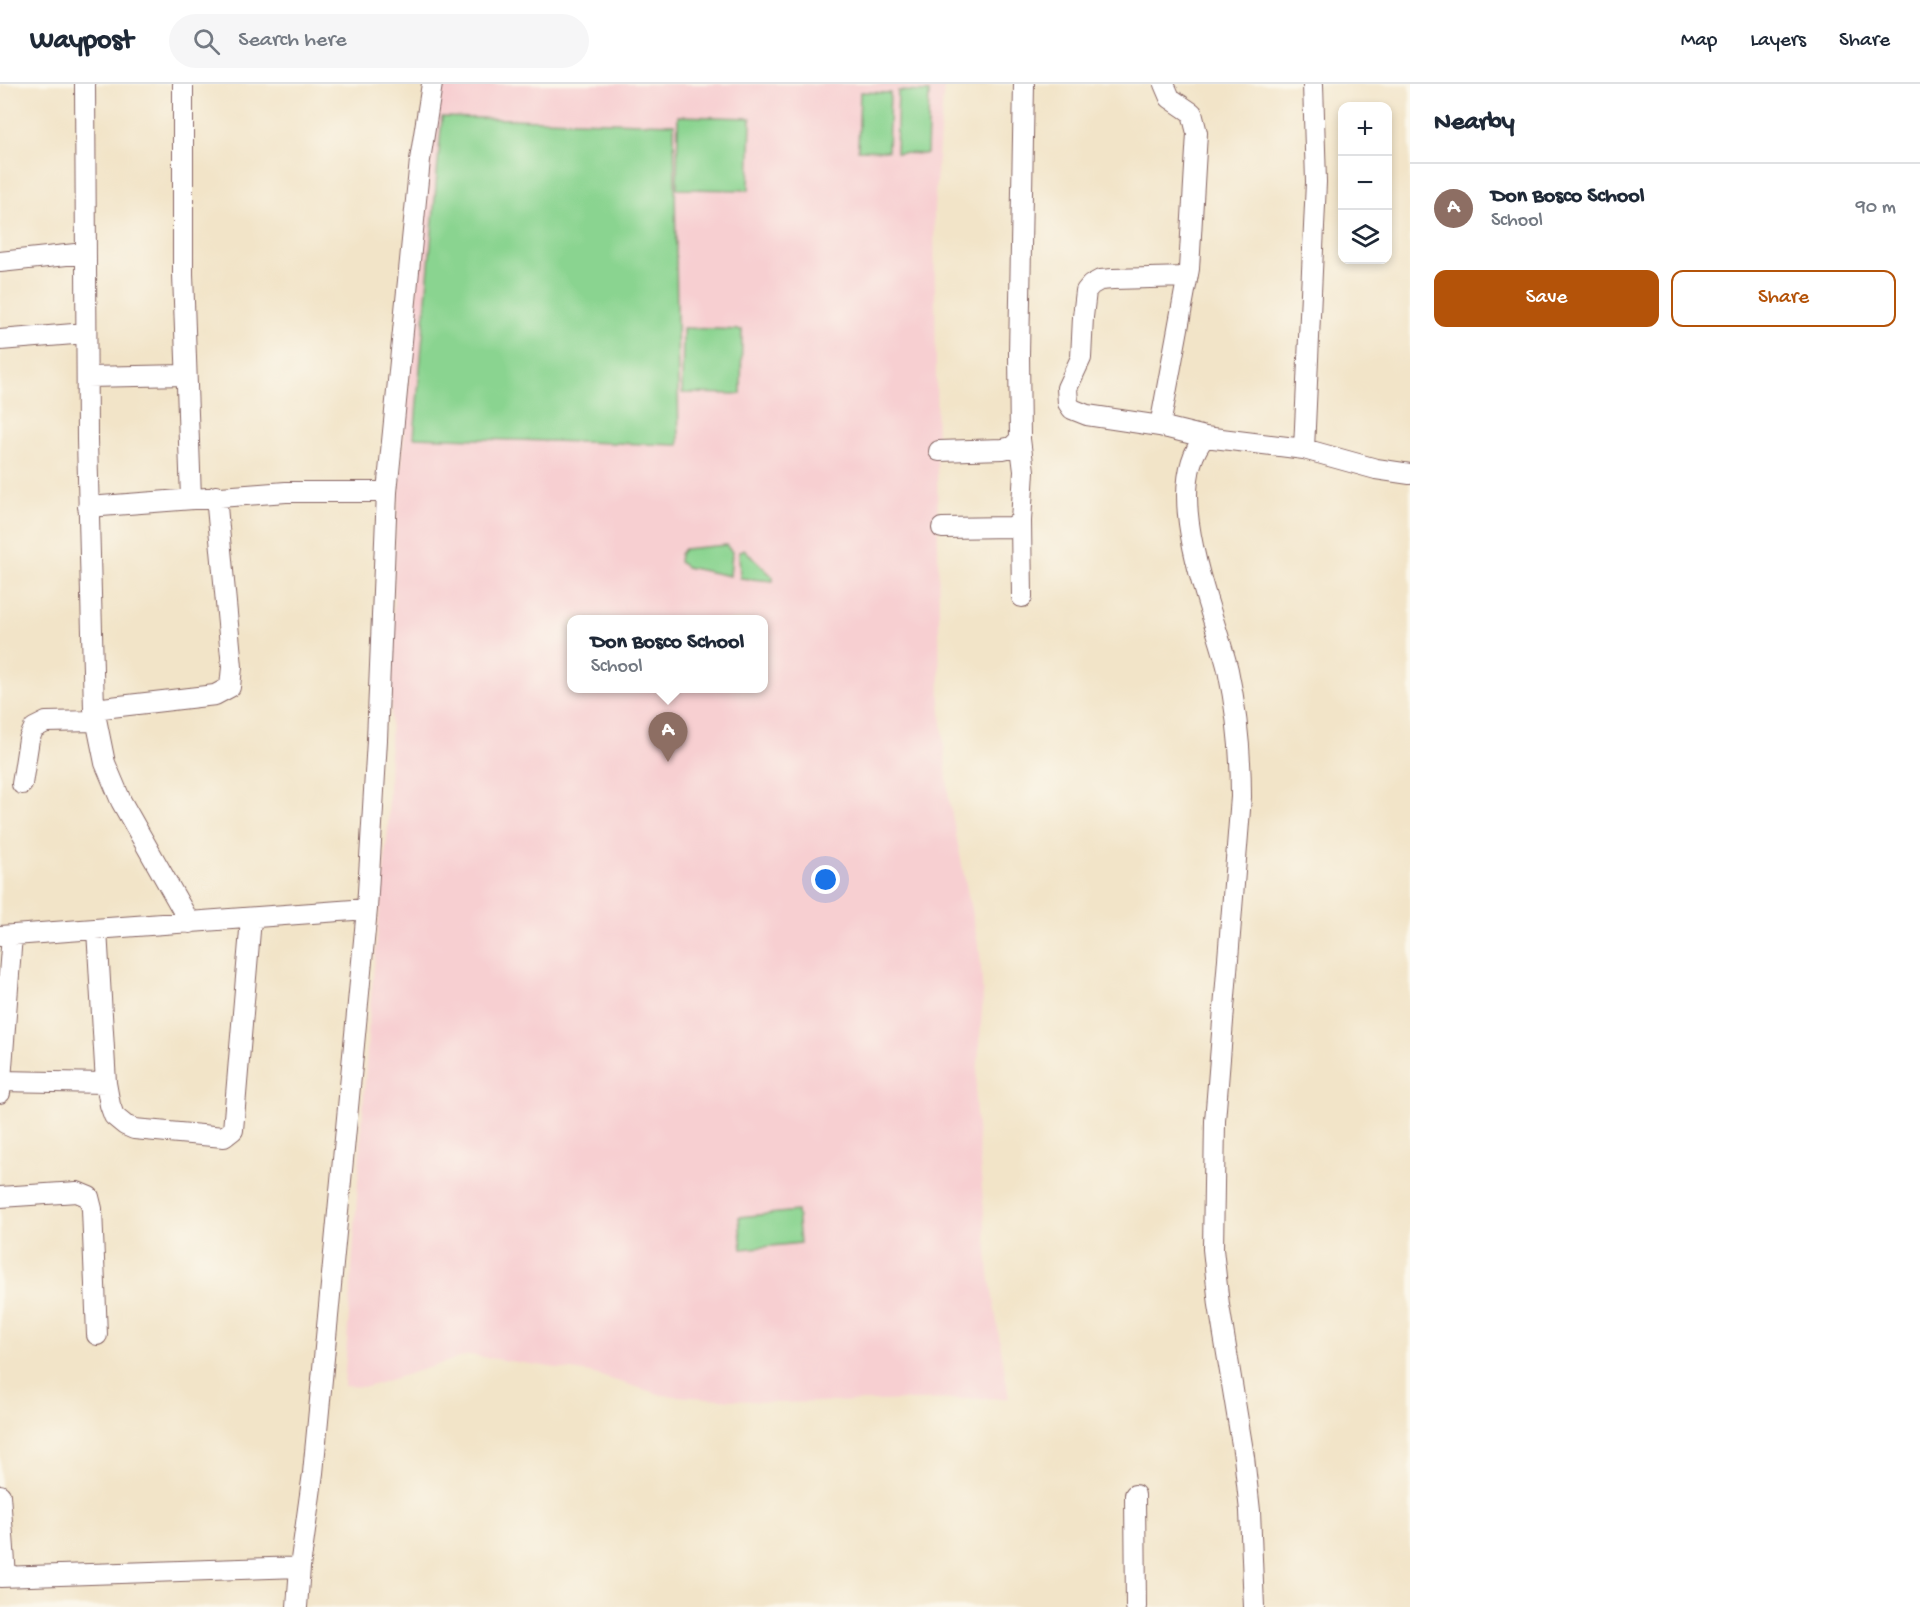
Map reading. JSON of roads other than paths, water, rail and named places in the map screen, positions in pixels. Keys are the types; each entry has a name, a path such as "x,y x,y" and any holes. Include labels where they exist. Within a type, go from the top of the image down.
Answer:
{"street":[{"path":"85,84 88,507 95,715 105,763 122,801 190,922"},
{"path":"183,84 183,274 191,498"},
{"path":"297,1607 314,1462 367,909 377,740 387,492 420,160 432,84"},
{"path":"1022,597 1021,521 1024,471 1020,439 1018,354 1023,84"},
{"path":"1160,426 1187,277 1195,199 1196,120 1192,113 1170,98 1164,84"},
{"path":"1304,449 1316,182 1313,84"},
{"path":"0,261 85,253"},
{"path":"1187,277 1100,280 1086,291 1081,358 1067,388 1068,403 1078,413 1160,426 1204,437 1304,449 1376,469 1410,474"},
{"path":"0,340 86,333"},
{"path":"87,377 186,375"},
{"path":"1204,437 1198,445 1189,469 1190,533 1207,605 1227,668 1241,756 1241,796 1215,1121 1213,1249 1219,1305 1244,1457 1250,1511 1254,1607"},
{"path":"939,451 1003,449 1012,447 1020,439"},
{"path":"88,507 286,492 387,492"},
{"path":"22,784 29,739 34,728 46,722 215,695 230,687 232,667 216,496"},
{"path":"942,528 1012,527 1021,521"},
{"path":"106,1083 1,1087 6,936 367,909"},
{"path":"97,930 106,1083 114,1116 125,1125 160,1133 224,1137 231,1134 251,919"},
{"path":"0,1197 77,1192 89,1197 92,1209 97,1335"},
{"path":"0,1495 3,1577 300,1567"},
{"path":"1135,1495 1136,1607"}],"place":[{"name":"Don Bosco School","path":"668,762"}]}
